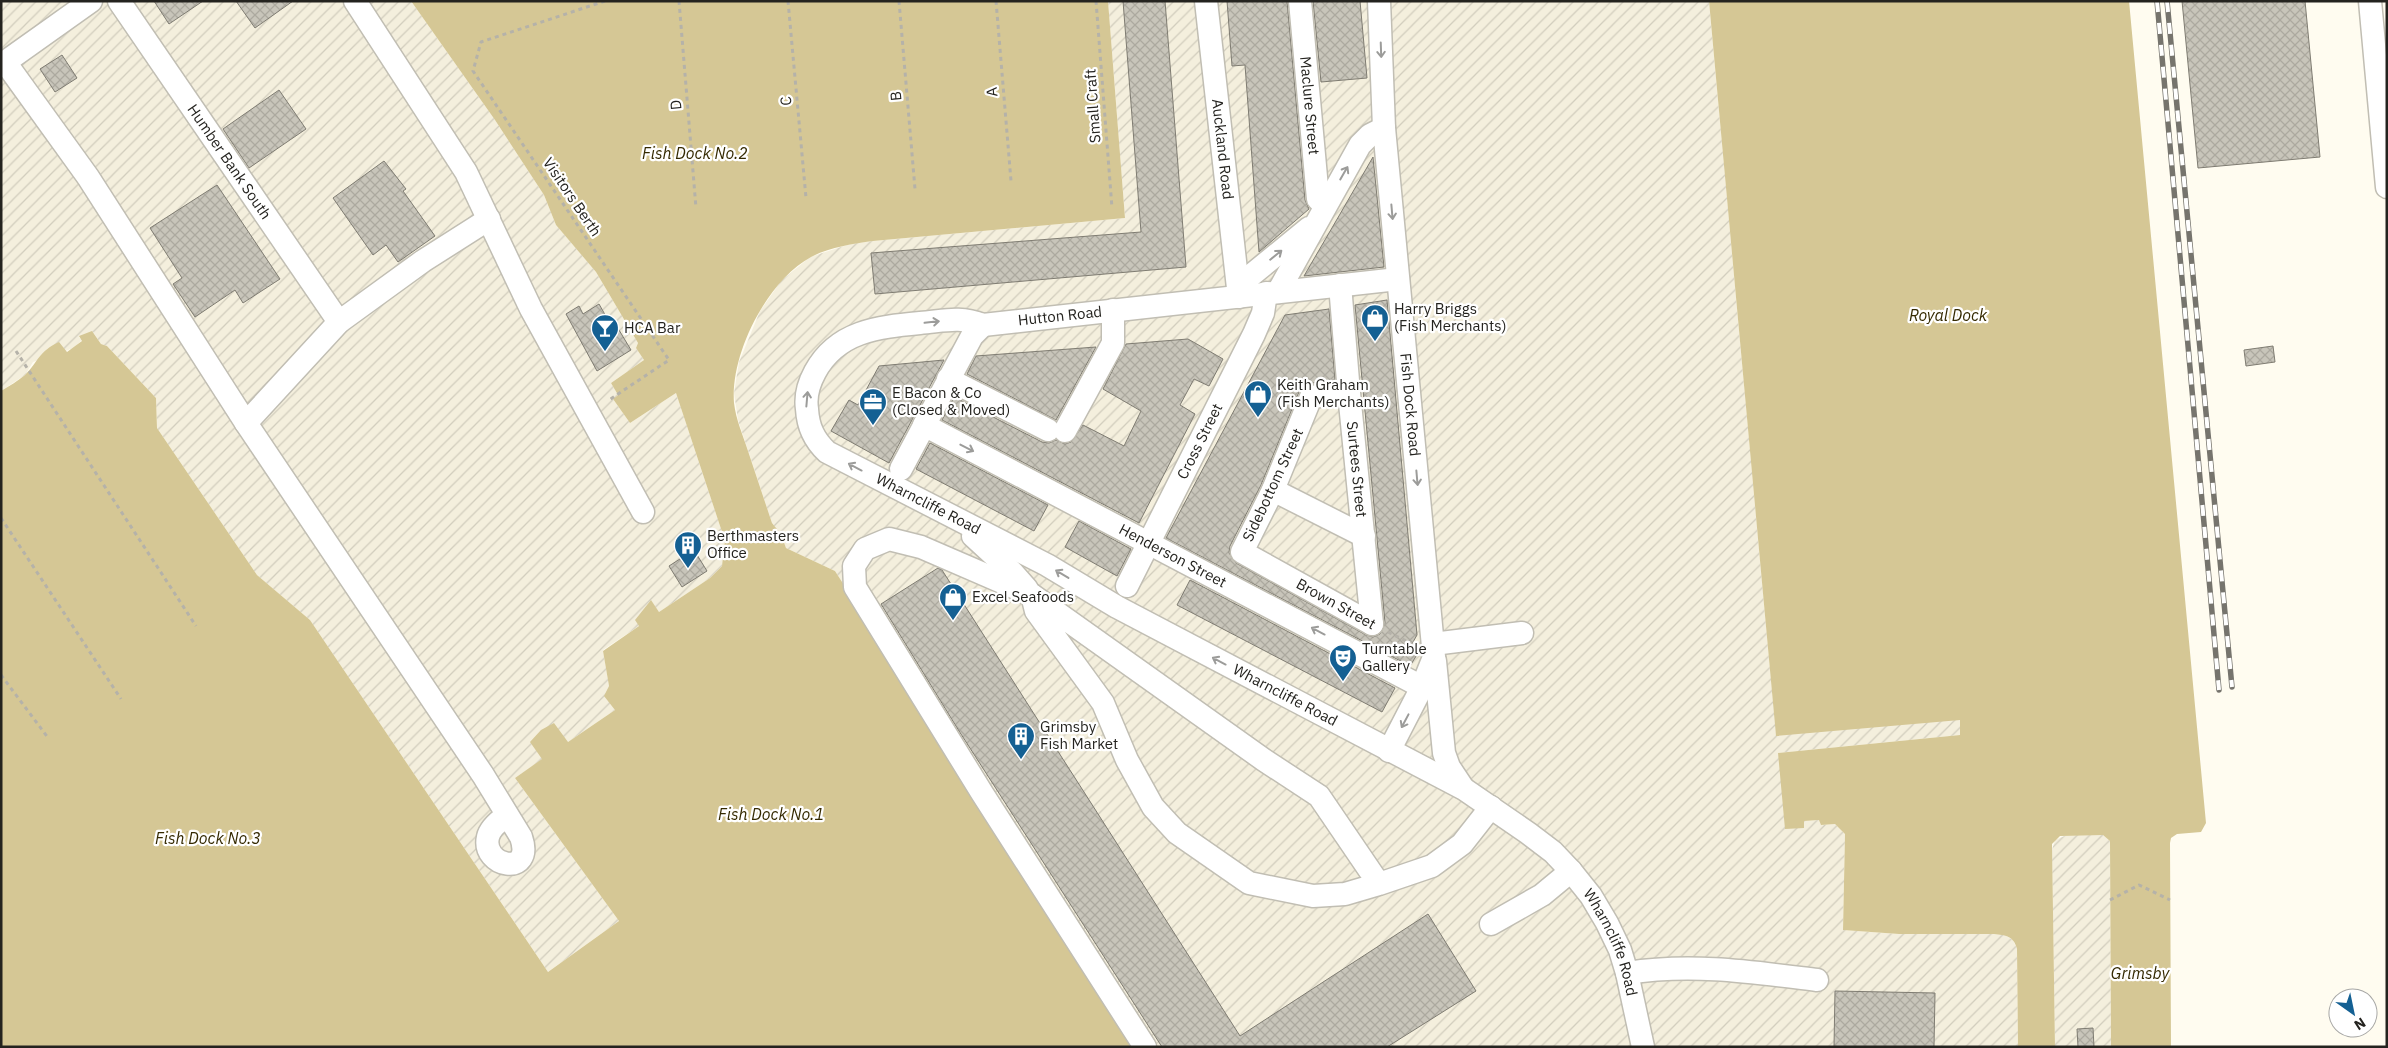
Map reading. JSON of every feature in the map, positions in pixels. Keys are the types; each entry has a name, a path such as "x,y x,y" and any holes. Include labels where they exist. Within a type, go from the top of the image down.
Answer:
{"street":[{"path":"91,1 2,63 88,177 246,424 483,775 506,816"},
{"name":"Humber Bank South","path":"119,1 339,322"},
{"path":"355,1 466,172 531,309 643,512"},
{"name":"Auckland Road","path":"1206,1 1239,291"},
{"name":"Maclure Street","path":"1300,1 1318,199 1321,214"},
{"name":"Fish Dock Road","path":"1379,1 1384,128 1444,753 1449,767 1464,789"},
{"path":"2370,1 2387,187"},
{"name":"Cross Street","path":"1127,586 1254,334 1272,293 1321,214 1360,145 1370,135 1384,128"},
{"name":"Cross Street","path":"1239,291 1321,214"},
{"path":"246,424 339,322 423,261 489,220"},
{"name":"Hutton Road","path":"819,445 811,432 806,402 808,389 820,364 830,351 846,339 877,328 966,318 983,325 1113,310 1239,291 1272,293 1398,279"},
{"name":"Surtees Street","path":"1340,286 1348,393 1372,624"},
{"path":"948,379 1056,430 1113,343 1113,310"},
{"path":"901,469 972,336 983,325"},
{"name":"Sidebottom Street","path":"1242,552 1273,490 1311,397 1348,393"},
{"name":"Henderson Street","path":"924,425 1422,687"},
{"name":"Wharncliffe Road","path":"819,445 827,452 1047,565 1117,607 1464,789 1553,852 1591,896 1608,924 1620,950 1643,1047"},
{"path":"1273,490 1364,536"},
{"path":"952,517 1012,572 1032,595 1036,611 1103,703 1127,760 1153,807 1177,833 1249,883 1313,896 1345,894 1379,884 1432,866 1462,844 1491,808"},
{"path":"1145,1047 982,793 855,587 854,566 865,549 889,539 921,547 1032,595 1264,760 1319,796 1379,884"},
{"name":"Brown Street","path":"1242,552 1372,624"},
{"path":"1433,651 1522,634"},
{"name":"Fish Dock Road","path":"1389,751 1422,687 1433,651"},
{"path":"1490,924 1542,895 1571,871"},
{"path":"1626,973 1653,969 1708,967 1817,980"}],"path":[{"name":"Visitors Berth","path":"605,1 481,42 473,71 669,360 609,400"},
{"name":"D","path":"679,1 696,208"},
{"name":"C","path":"788,1 806,198"},
{"name":"B","path":"899,1 915,189"},
{"name":"A","path":"996,1 1011,181"},
{"name":"Small Craft","path":"1096,1 1112,208"},
{"path":"16,351 196,626"},
{"path":"1,518 121,699"},
{"name":"Brown Street","path":"1372,624 1412,644 1433,651"},
{"path":"1,675 49,739"},
{"path":"2110,900 2139,885 2170,900"}],"shaded area":[{"path":"1,1 411,1 495,120 544,195 556,225 596,272 638,343 636,348 644,360 611,383 618,395 613,399 630,423 676,393 725,541 725,555 722,566 710,578 659,612 651,601 639,626 603,650 609,686 607,693 615,710 515,778 619,921 548,972 310,620 257,575 157,428 156,398 107,346 101,344 93,332 79,337 82,340 74,348 33,362 25,375 1,391"},
{"path":"1108,1 1709,1 1776,735 1960,719 1960,735 1778,753 1804,827 1804,821 1820,820 1821,825 1835,824 1845,834 1843,930 1899,934 1994,934 2005,935 2013,940 2017,949 2018,1047 1140,1047 835,571 786,548 781,534 772,523 738,420 734,393 739,362 760,311 781,281 810,257 850,244 873,241 1125,218"},
{"path":"2069,834 2103,835 2110,841 2111,1047 2055,1047 2052,850 2055,840"}],"water":[{"path":"411,1 1108,1 1125,218 873,241 841,246 811,257 795,268 780,283 754,321 738,363 734,384 734,403 738,421 772,523 781,534 786,548 835,571 1140,1047 1,1047 1,391 25,375 52,345 59,342 67,352 82,341 79,336 92,331 101,344 107,346 156,398 157,428 257,575 310,620 548,972 619,921 515,778 542,759 530,742 541,730 554,723 568,742 615,710 604,696 609,686 603,651 639,626 635,620 651,600 659,612 710,578 722,566 725,541 676,393 630,423 613,399 618,395 611,383 644,360 636,348 638,343 596,272 556,225 544,195 495,120"},
{"name":"Royal Dock","path":"1709,1 2129,1 2206,823 2201,832 2177,834 2171,838 2170,843 2171,1047 2111,1047 2110,841 2103,835 2060,836 2052,844 2055,1047 2018,1047 2017,949 2014,941 2005,936 1994,934 1899,934 1843,930 1845,834 1835,824 1821,825 1819,820 1804,821 1804,828 1785,829 1778,753 1960,735 1960,720 1776,736"}],"building":[{"path":"154,1 203,1 169,24"},
{"path":"236,1 293,1 255,28"},
{"path":"1123,1 1165,1 1186,267 875,294 871,253 1141,232"},
{"path":"1227,1 1287,1 1305,200 1309,209 1259,252 1245,65 1232,66"},
{"path":"1313,1 1360,1 1367,78 1321,82"},
{"path":"2182,1 2305,1 2320,157 2198,168"},
{"path":"62,55 77,78 55,92 40,69"},
{"path":"279,90 306,129 249,168 223,129"},
{"path":"1373,157 1384,267 1304,276 1336,221"},
{"path":"384,161 406,189 403,191 435,236 398,262 386,245 373,255 333,198"},
{"path":"217,185 280,279 243,303 235,290 195,317 173,284 182,278 150,228"},
{"path":"1387,300 1417,635 1409,649 1418,653 1410,666 1166,538 1285,315 1329,309 1335,380 1306,384 1299,392 1261,485 1230,546 1229,553 1236,563 1366,635 1373,637 1380,634 1385,623 1355,305"},
{"path":"599,304 612,327 616,325 631,350 597,371 566,314 579,306 583,314"},
{"path":"1188,339 1223,359 1209,386 1194,379 1180,405 1195,414 1139,523 942,420 954,397 1042,442 1049,443 1056,440 1065,444 1071,442 1083,425 1124,446 1141,411 1103,389 1126,344"},
{"path":"2273,346 2275,362 2246,366 2244,350"},
{"path":"1096,347 1056,420 967,374 976,356"},
{"path":"944,360 889,463 831,431 849,400 858,405 879,366"},
{"path":"930,443 1048,505 1034,531 916,469"},
{"path":"1079,521 1131,549 1117,576 1065,547"},
{"name":"Berthmasters Office","path":"694,550 707,571 682,587 669,566"},
{"name":"Grimsby Fish Market","path":"938,568 942,570 1240,1036 1428,914 1476,991 1387,1047 1162,1047 959,731 881,604"},
{"path":"1190,580 1395,688 1382,712 1177,605"},
{"path":"1835,991 1935,993 1934,1047 1834,1047"},
{"path":"2093,1028 2094,1047 2078,1047 2077,1029"}],"railway":[{"path":"2157,1 2219,690"},
{"path":"2167,1 2232,687"}],"place":[{"name":"Harry Briggs (Fish Merchants)","path":"1375,342"},
{"name":"HCA Bar","path":"605,352"},
{"name":"Keith Graham (Fish Merchants)","path":"1258,418"},
{"name":"E Bacon & Co (Closed & Moved)","path":"873,426"},
{"name":"Berthmasters Office","path":"688,569"},
{"name":"Excel Seafoods","path":"953,621"},
{"name":"Turntable Gallery","path":"1343,682"},
{"name":"Grimsby Fish Market","path":"1021,760"}],"water label":[{"name":"Fish Dock No.2","path":"695,153"},
{"name":"Fish Dock No.1","path":"771,814"},
{"name":"Fish Dock No.3","path":"208,838"},
{"name":"Grimsby","path":"2140,973"}]}
